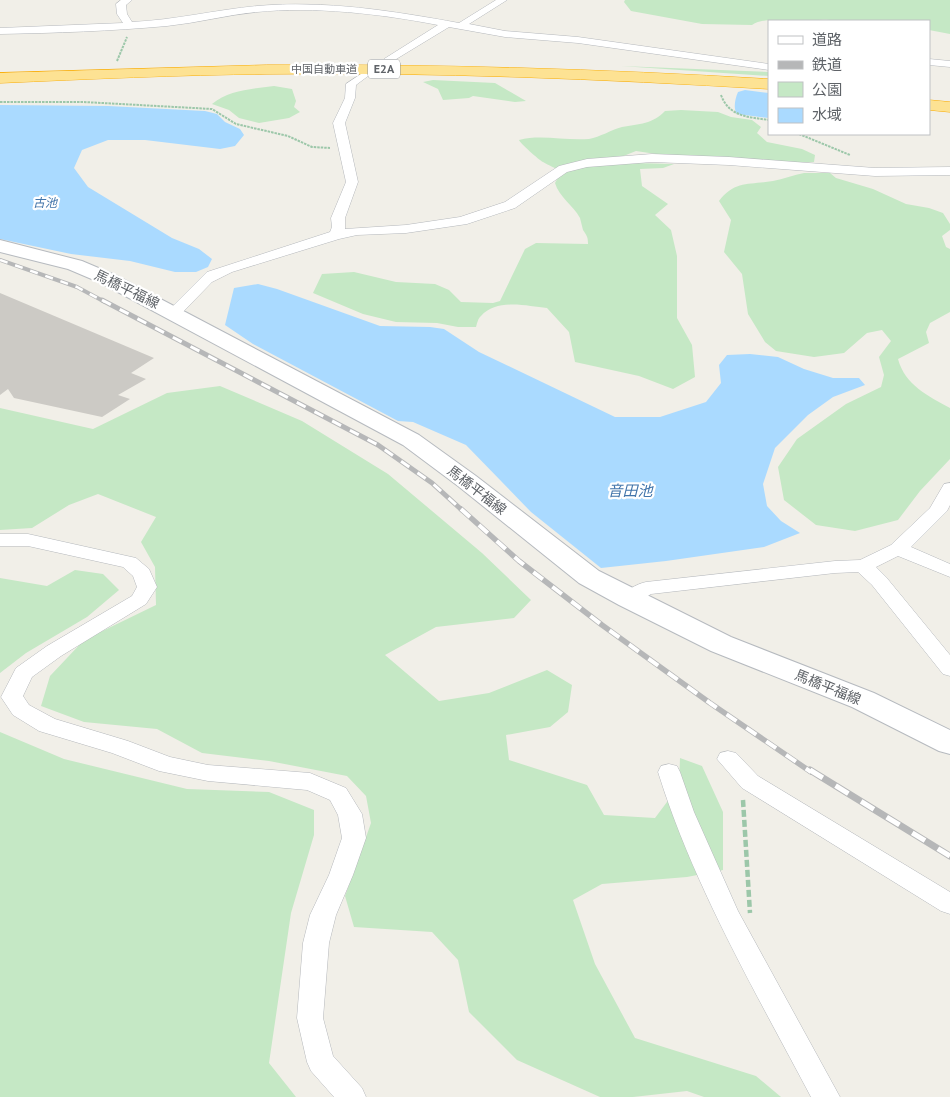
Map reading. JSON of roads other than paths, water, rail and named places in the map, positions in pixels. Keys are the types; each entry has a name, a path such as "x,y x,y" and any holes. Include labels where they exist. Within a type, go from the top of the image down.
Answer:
{"highway":[{"path":"408,63 632,64 768,71"},
{"name":"中国自動車道","path":"0,72 194,65 408,63 525,65 768,78"},
{"name":"中国自動車道","path":"0,78 304,69 418,69 595,74 768,84"},
{"path":"595,74 768,88"},
{"path":"930,91 950,93"},
{"path":"930,98 950,100"},
{"path":"930,105 950,107"}],"main road":[{"name":"馬橋平福線","path":"0,246 75,265 108,279 174,313 411,440 467,480 546,545 589,577 629,599 721,644 863,700 917,725 950,743"}],"street":[{"path":"127,0 121,4 122,14 130,26"},
{"path":"460,26 502,0"},
{"path":"0,31 130,26 184,22 258,10 314,8 383,13 505,34 578,40 689,54 768,67"},
{"path":"388,60 438,28 448,24"},
{"path":"930,62 950,64"},
{"path":"336,235 339,227 338,218 352,182 339,123 350,98 352,84 367,73"},
{"path":"174,313 186,304 201,285 212,275 336,235 357,231 406,228 462,221 510,205 563,169 596,162 652,158 875,172 950,171"},
{"path":"629,599 646,588 835,567 863,566 898,548 938,512 950,488"},
{"path":"0,540 28,540 129,562 142,573 147,587 139,600 54,651 22,673 12,697 21,710 47,725 120,747 167,765 208,773 310,782 338,794 342,800 350,814 354,838 341,875 323,915 316,943 310,1018 321,1062 352,1097"},
{"path":"898,548 950,571"},
{"path":"863,566 880,581 950,668"},
{"path":"728,759 750,782 950,904"},
{"path":"669,772 689,829 726,915 826,1097"}],"water":[{"path":"745,90 768,93 768,118 737,114 735,100 738,92"},
{"name":"古池","path":"0,105 108,106 205,111 217,114 225,122 240,129 244,135 235,146 220,149 145,140 108,140 82,150 74,168 88,187 172,238 199,249 212,259 208,267 196,272 175,272 130,261 71,254 0,239"},
{"name":"音田池","path":"258,284 380,326 444,329 479,352 615,417 660,417 706,402 721,383 719,365 727,355 750,354 778,357 804,369 833,378 859,378 865,385 833,397 808,415 775,448 763,484 767,506 781,521 800,533 764,547 601,568 531,512 466,445 413,422 398,421 253,344 225,325 234,288"}],"railway":[{"path":"0,260 77,287 105,302"},
{"path":"102,300 378,445 432,483 463,511"},
{"path":"461,509 519,561 602,625 710,703 811,772"},
{"path":"810,770 950,856"}]}
